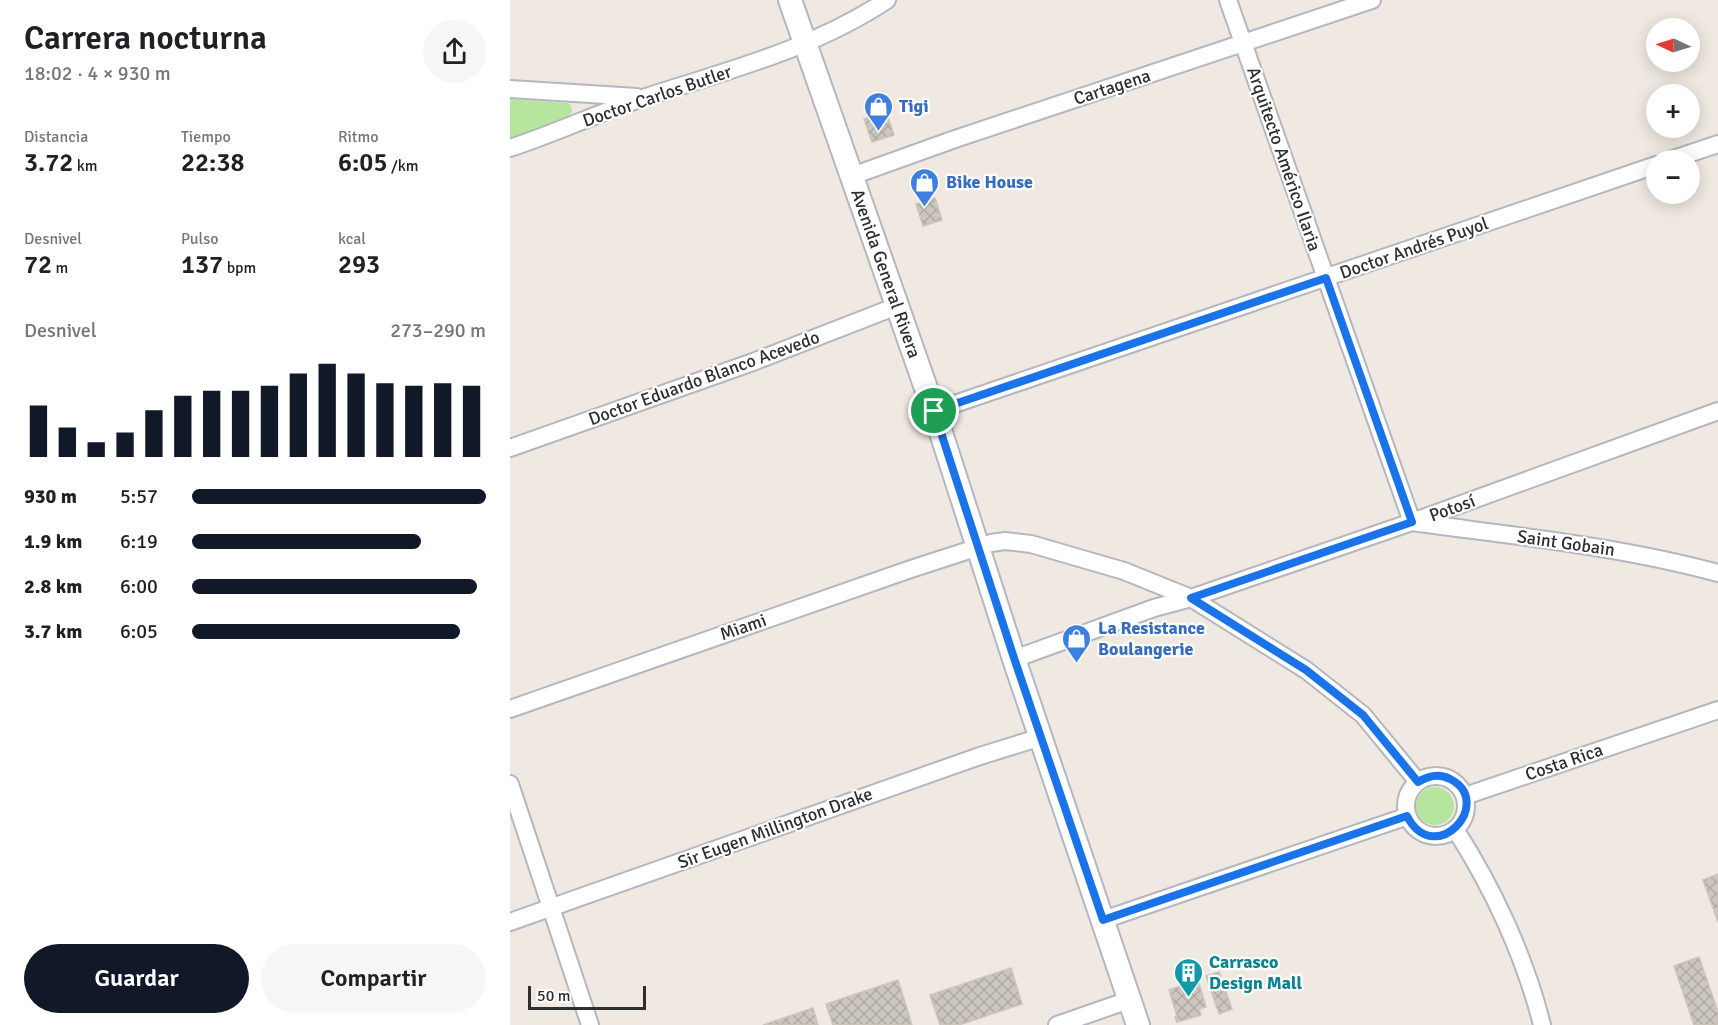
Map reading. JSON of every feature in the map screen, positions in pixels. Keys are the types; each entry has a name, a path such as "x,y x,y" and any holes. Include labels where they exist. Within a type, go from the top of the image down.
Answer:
{"main road":[{"name":"Avenida General Rivera","path":"790,0 934,411 977,548 1138,1025"}],"street":[{"name":"Doctor Carlos Butler","path":"510,148 551,135 644,98 752,64 805,44 887,0"},
{"name":"Arquitecto Américo Ilaria","path":"1228,0 1412,522"},
{"name":"Cartagena","path":"852,176 955,139 1372,0"},
{"path":"510,89 644,98"},
{"path":"1700,150 1718,144"},
{"name":"Doctor Andrés Puyol","path":"934,411 1646,168"},
{"name":"Doctor Eduardo Blanco Acevedo","path":"510,448 742,366 897,306"},
{"name":"Potosí","path":"1014,658 1154,608 1191,598 1412,522 1718,411"},
{"name":"Saint Gobain","path":"1412,522 1603,547 1664,558 1718,573"},
{"name":"Miami","path":"510,710 908,570 1005,541 1031,544 1124,571 1191,598 1306,670 1363,715 1418,782"},
{"name":"Costa Rica","path":"1465,796 1718,710"},
{"name":"Sir Eugen Millington Drake","path":"510,922 977,757 1041,737"},
{"path":"1431,776 1445,777 1457,784 1465,796 1464,818 1448,834 1432,836 1417,829 1407,816 1407,797 1413,786 1431,776"},
{"path":"510,784 590,1025"},
{"path":"1103,920 1407,816"},
{"path":"1455,829 1476,862 1510,932 1542,1025"},
{"path":"1057,1025 1129,1000"}],"green space":[{"path":"510,99 567,103 571,105 572,112 566,118 510,141"},
{"path":"1435,787 1448,793 1454,806 1448,819 1435,825 1422,819 1416,806 1422,793"}],"building":[{"path":"886,112 894,135 872,142 864,119"},
{"path":"935,198 942,220 923,226 916,204"},
{"path":"1718,874 1718,922 1703,880"},
{"path":"1699,957 1718,1012 1718,1025 1694,1025 1674,966"},
{"path":"1011,968 1022,1004 959,1025 940,1025 930,995"},
{"path":"1219,972 1232,1009 1219,1014 1206,976"},
{"path":"898,980 912,1025 833,1025 826,1004"},
{"name":"Carrasco Design Mall","path":"1198,980 1206,1007 1199,1009 1201,1015 1177,1022 1169,990"},
{"path":"813,1008 818,1025 763,1025"}],"place":[{"name":"Tigi","path":"878,132"},
{"name":"Bike House","path":"925,208"},
{"name":"La Resistance Boulangerie","path":"1077,664"},
{"name":"Carrasco Design Mall","path":"1188,998"}],"route":[{"path":"1326,278 1412,522 1191,598 1306,670 1363,715 1418,782 1424,778 1438,776 1457,784 1465,796 1466,803 1464,818 1460,824 1448,834 1432,836 1417,829 1407,816 1103,920 977,548 934,411 1326,278"}]}
